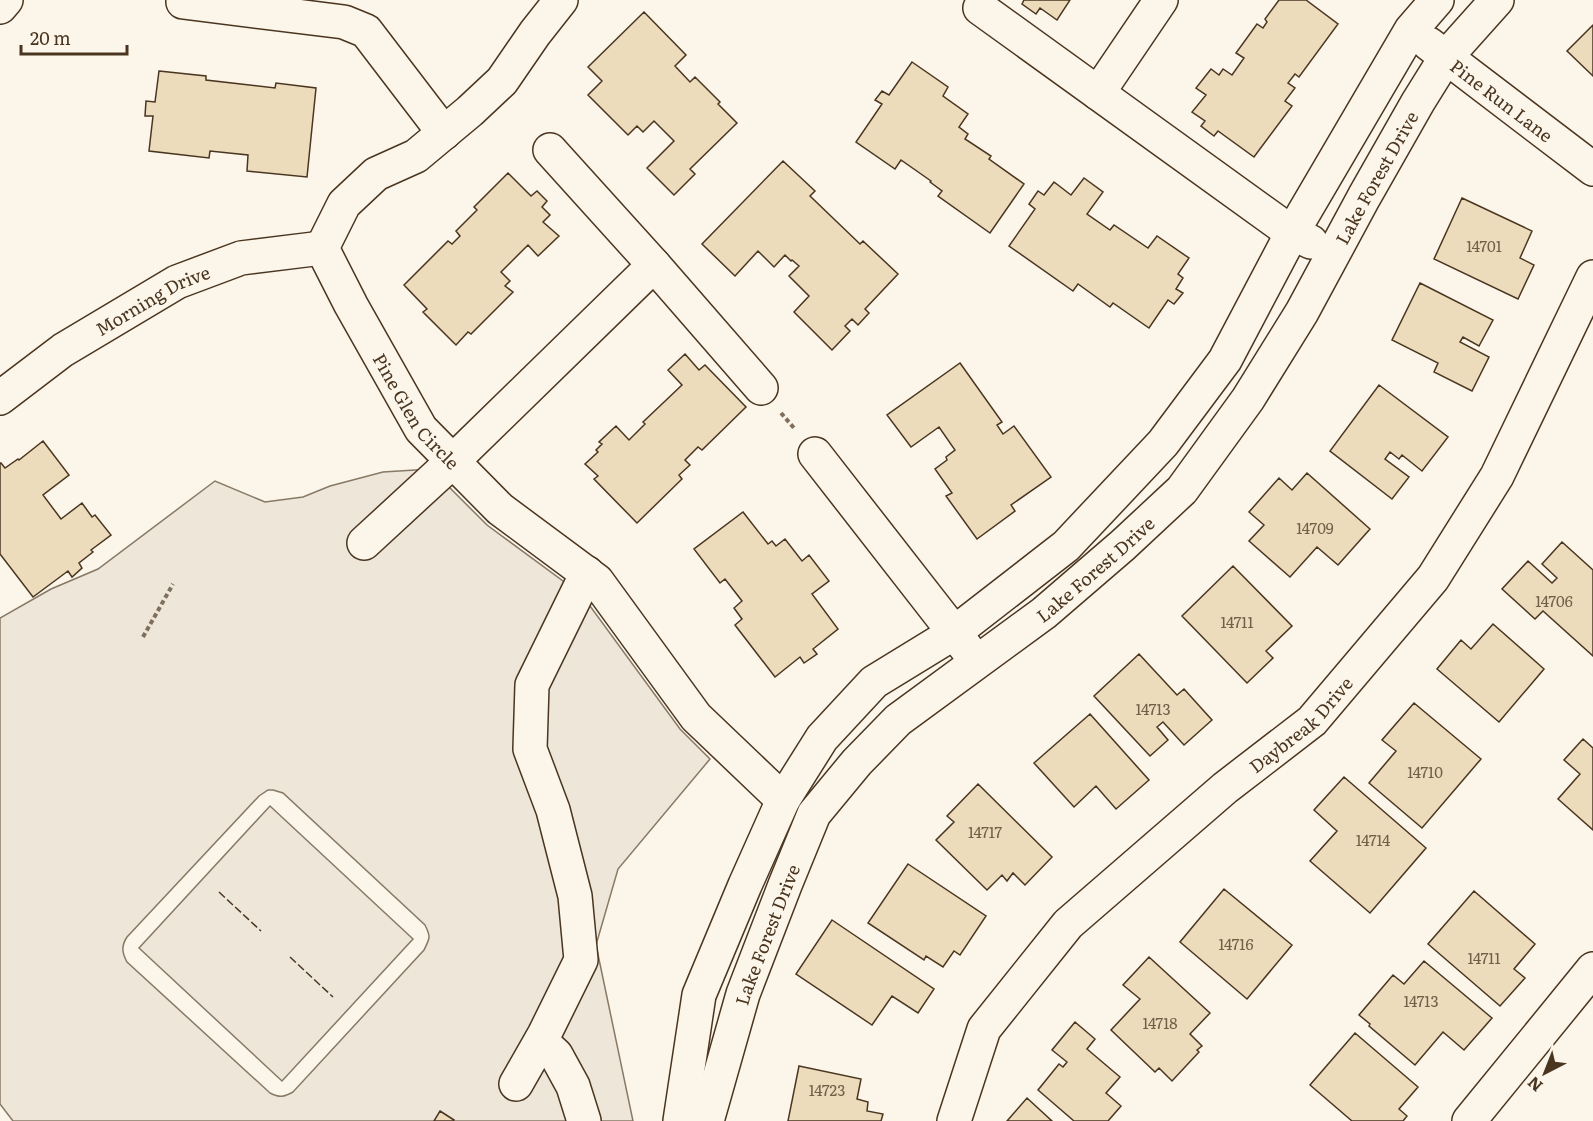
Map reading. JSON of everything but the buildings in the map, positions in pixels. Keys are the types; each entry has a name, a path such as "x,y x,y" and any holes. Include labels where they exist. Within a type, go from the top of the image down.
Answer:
{"street":[{"path":"0,7 6,0"},
{"path":"322,248 344,204 376,174 416,156 502,81 561,0"},
{"path":"1098,93 1161,0"},
{"name":"Lake Forest Drive","path":"680,1121 699,994 783,800 822,738 874,682 954,633 1066,546 1163,443 1225,360 1292,233 1411,30 1437,0"},
{"name":"Lake Forest Drive","path":"707,1121 743,994 814,814 857,762 898,720 1044,613 1182,490 1248,399 1302,312 1418,102 1446,57 1497,0"},
{"path":"183,2 344,22 366,31 444,133"},
{"path":"980,8 1292,233 1334,254"},
{"name":"Pine Run Lane","path":"1411,30 1593,169"},
{"path":"550,150 761,388"},
{"name":"Morning Drive","path":"0,398 63,350 177,282 242,258 322,248"},
{"name":"Pine Glen Circle","path":"322,248 351,305 421,429 500,509 597,580 696,717 783,800"},
{"path":"364,543 453,461 654,265"},
{"name":"Daybreak Drive","path":"954,1121 984,1029 1068,924 1225,788 1312,721 1433,578 1497,476 1593,277"},
{"path":"815,454 978,661"},
{"path":"516,1084 541,1041 581,960 575,896 553,810 530,749 532,685 587,573"},
{"path":"1468,1121 1593,969"},
{"path":"541,1041 556,1055 573,1086 584,1121"}],"path":[{"path":"761,388 815,454"},
{"path":"143,637 173,584"}],"shaded area":[{"path":"431,469 487,525 582,595 680,729 710,759 618,869 596,945 633,1121 13,1121 0,1104 0,618 51,589 98,569 215,481 265,502 303,497 330,486 383,472","holes":["268,790 283,793 425,925 429,937 424,950 293,1092 282,1096 270,1093 127,962 123,950 127,937 259,796"]},
{"path":"270,806 413,939 282,1081 139,948"}],"fence":[{"path":"219,892 261,931"},
{"path":"290,957 333,997"}]}
